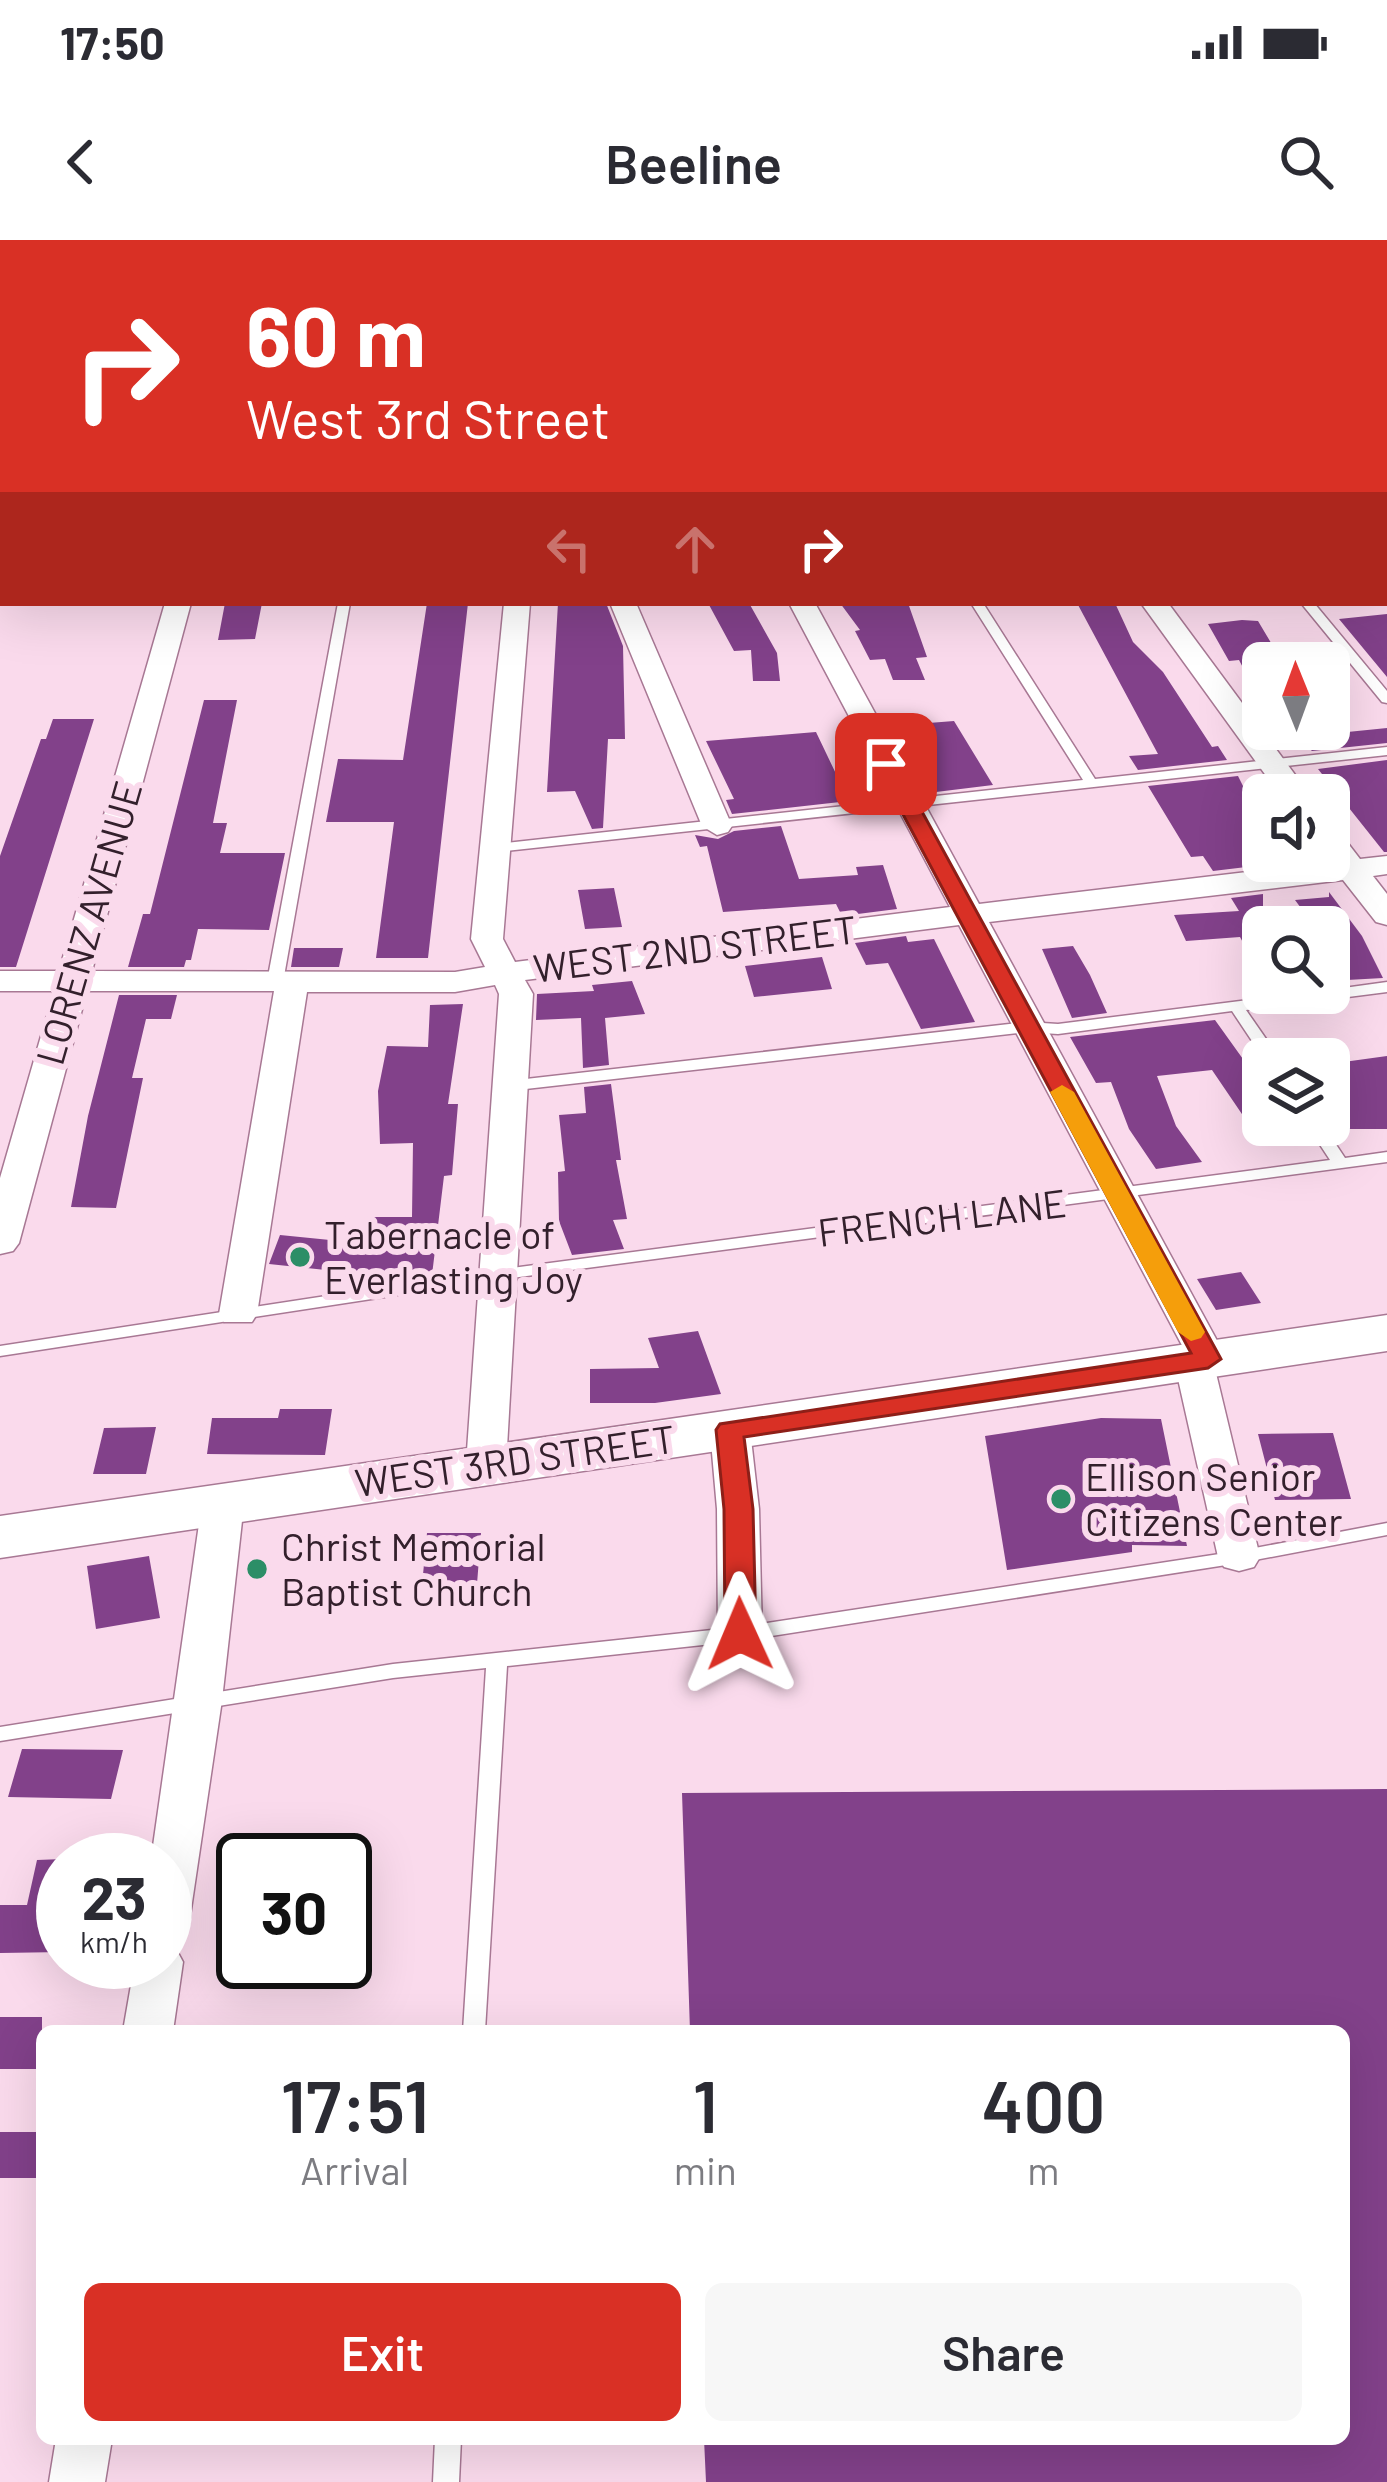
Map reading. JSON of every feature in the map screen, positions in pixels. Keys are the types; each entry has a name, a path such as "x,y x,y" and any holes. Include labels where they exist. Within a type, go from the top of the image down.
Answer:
{"main road":[{"name":"WEST 3RD STREET","path":"0,1537 1387,1333"}],"street":[{"name":"LORENZ AVENUE","path":"0,1243 177,606"},
{"path":"486,1465 516,994 487,939 517,606"},
{"path":"624,606 717,826"},
{"path":"804,606 1201,1360 1238,1557"},
{"path":"1156,606 1280,774"},
{"name":"WEST 2ND STREET","path":"0,981 455,982 1387,866"},
{"path":"1351,870 1387,915"},
{"path":"238,1314 283,982"},
{"path":"730,1430 738,1509 740,1634"},
{"path":"179,1833 223,1503"},
{"path":"149,2025 155,1989"},
{"path":"77,2482 83,2445"}],"lane":[{"path":"283,982 344,606"},
{"path":"978,606 1092,784"},
{"path":"1310,606 1387,699"},
{"path":"497,848 1387,752"},
{"path":"508,1086 1027,1027 1058,1029 1387,987"},
{"path":"1237,1007 1257,1038"},
{"path":"1328,1146 1340,1164"},
{"name":"FRENCH LANE","path":"0,1351 496,1275 1387,1157"},
{"path":"0,1734 200,1700 497,1660 740,1634 1238,1557 1387,1529"},
{"path":"474,2025 497,1660"},
{"path":"446,2482 448,2445"}],"building":[{"path":"224,606 261,606 255,639 218,640"},
{"path":"427,606 468,606 428,958 376,958 394,822 326,822 338,759 403,760"},
{"path":"558,606 607,606 623,646 625,739 608,739 603,828 592,829 575,791 547,792"},
{"path":"710,606 751,606 777,653 780,681 753,681 751,650 734,651"},
{"path":"842,606 909,606 927,657 916,658 925,680 893,680 885,659 870,660 855,631 860,630"},
{"path":"1079,606 1116,606 1133,642 1163,672 1212,747 1218,746 1227,760 1138,770 1129,756 1158,754"},
{"path":"1387,614 1387,677 1339,619"},
{"path":"1258,621 1270,642 1242,642 1242,666 1239,660 1229,661 1208,624"},
{"path":"204,700 237,700 213,823 227,823 220,853 285,853 269,930 198,929 191,960 184,967 128,967 143,914 150,914"},
{"path":"53,719 94,719 16,967 0,967 0,856 41,739 46,739"},
{"path":"954,721 993,785 936,792 913,736 924,736 916,724"},
{"path":"1387,728 1387,743 1350,747 1350,732"},
{"path":"816,732 849,801 732,814 726,800 734,799 706,741"},
{"path":"1387,760 1387,852 1350,809 1350,774 1322,774 1318,769"},
{"path":"1238,776 1242,784 1242,868 1213,871 1203,856 1191,857 1148,786"},
{"path":"781,826 799,879 858,875 856,867 883,865 897,909 842,916 836,904 723,912 707,846 700,847 695,835 718,839 734,831"},
{"path":"614,888 622,927 585,929 578,890"},
{"path":"1329,892 1340,906 1299,906 1295,900 1329,897"},
{"path":"1263,894 1263,906 1242,906 1242,941 1240,937 1186,941 1174,915 1239,911 1231,898"},
{"path":"1350,920 1362,936 1383,978 1350,980"},
{"path":"906,936 908,942 934,939 975,1022 921,1029 888,963 866,965 855,943"},
{"path":"1073,946 1107,1013 1072,1018 1042,949"},
{"path":"294,948 343,948 339,967 291,967"},
{"path":"822,957 832,989 754,997 745,966"},
{"path":"632,981 645,1014 605,1018 609,1065 583,1068 581,1018 536,1020 537,994 594,991 592,985"},
{"path":"119,995 177,995 171,1019 146,1019 132,1078 143,1078 116,1208 71,1207 88,1116"},
{"path":"463,1004 448,1104 458,1104 452,1175 444,1176 432,1275 411,1279 269,1264 280,1235 370,1244 374,1217 412,1217 413,1143 380,1144 378,1091 387,1046 428,1047 430,1005"},
{"path":"1215,1020 1242,1058 1242,1114 1212,1070 1157,1076 1176,1126 1202,1162 1156,1169 1129,1129 1111,1082 1096,1083 1070,1037"},
{"path":"1387,1056 1387,1129 1350,1129 1350,1061"},
{"path":"611,1084 621,1160 616,1160 627,1219 613,1220 624,1249 572,1255 559,1221 558,1172 565,1171 559,1115 586,1113 584,1087"},
{"path":"1241,1272 1261,1303 1216,1310 1197,1279"},
{"path":"698,1331 721,1394 655,1403 590,1403 590,1369 659,1368 648,1338"},
{"path":"280,1409 332,1409 325,1455 207,1454 212,1418 278,1418"},
{"name":"Ellison Senior Citizens Center","path":"1101,1418 1161,1419 1187,1546 1132,1545 1132,1552 1007,1570 985,1436"},
{"path":"156,1427 146,1474 93,1474 104,1428"},
{"path":"1333,1433 1351,1499 1275,1500 1258,1434"},
{"path":"427,1533 481,1533 477,1584 422,1585"},
{"path":"149,1556 160,1618 96,1629 87,1566"},
{"path":"22,1749 123,1750 111,1799 8,1797"},
{"path":"1387,1789 1387,2482 706,2482 704,2445 1350,2445 1350,2025 690,2025 682,1793"},
{"path":"36,1864 36,1952 0,1953 0,1905 27,1905"},
{"path":"0,2017 42,2017 42,2025 36,2025 36,2069 0,2069"},
{"path":"0,2132 36,2132 36,2178 0,2178"}],"slow traffic":[{"path":"1062,1092 1191,1332"}],"place":[{"name":"Tabernacle of Everlasting Joy","path":"300,1257"},
{"name":"Ellison Senior Citizens Center","path":"1061,1499"},
{"name":"Christ Memorial Baptist Church","path":"257,1569"}],"route":[{"path":"740,1634 738,1509 730,1430 1208,1359 886,764"}]}
